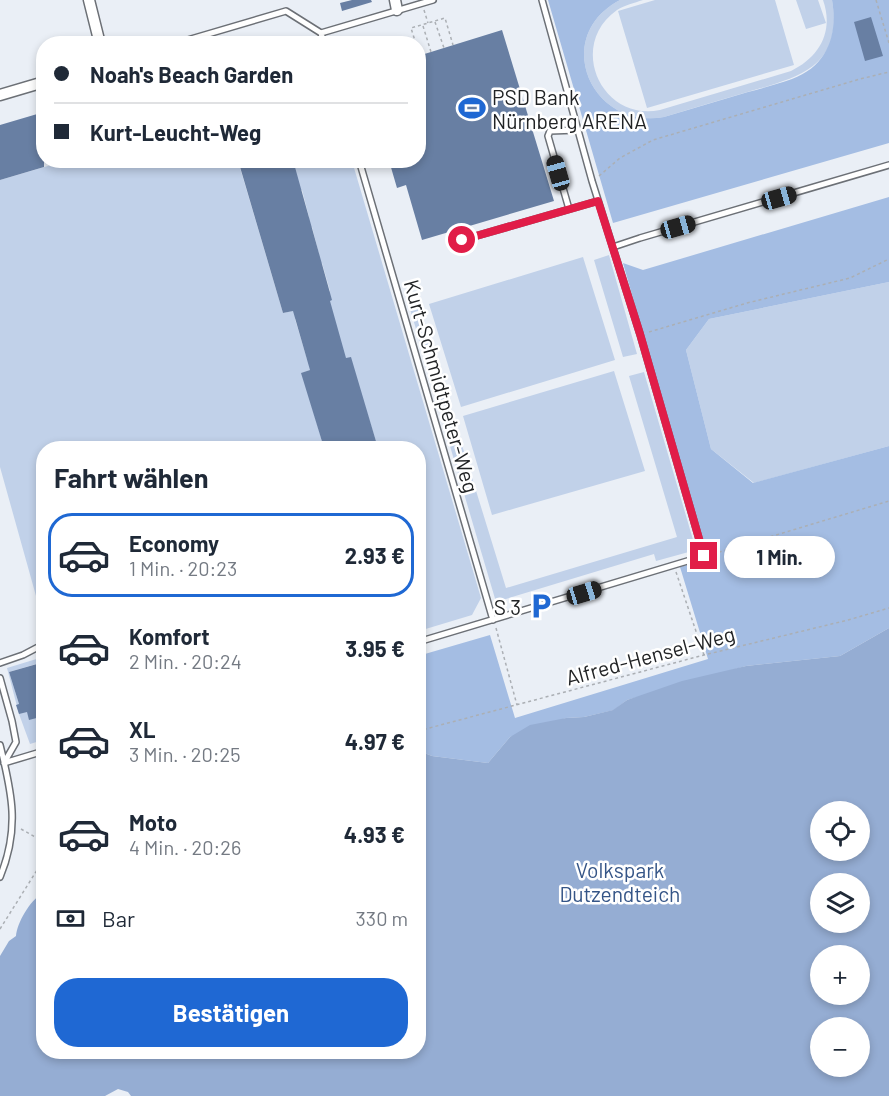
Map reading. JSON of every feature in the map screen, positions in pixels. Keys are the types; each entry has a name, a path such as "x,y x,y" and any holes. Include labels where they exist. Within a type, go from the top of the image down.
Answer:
{"street":[{"path":"89,0 98,36"},
{"path":"0,95 36,84"}],"lane":[{"path":"321,33 396,5 422,4 434,0"},
{"path":"426,640 704,556 640,334 592,181 542,0"},
{"path":"201,36 286,11 321,33 322,36"},
{"path":"569,209 548,136 550,131 578,130"},
{"path":"613,247 889,165"},
{"name":"Kurt-Schmidtpeter-Weg","path":"361,168 493,620"},
{"path":"462,240 598,201"},
{"path":"0,663 36,648"},
{"path":"0,678 16,742 2,761"},
{"path":"0,745 11,799 13,824 11,844 0,877"},
{"path":"2,761 36,753"}],"path":[{"path":"876,0 889,43"},
{"path":"422,4 428,23"},
{"path":"414,36 411,28 445,18 453,45"},
{"path":"435,21 444,48"},
{"path":"422,25 426,36"},
{"path":"426,37 431,52"},
{"path":"592,181 620,158 653,140 889,72"},
{"path":"640,334 747,303 850,278 889,259"},
{"path":"704,556 889,501"},
{"path":"674,565 704,655"},
{"name":"Alfred-Hensel-Weg","path":"426,729 889,608"},
{"path":"493,620 517,705"},
{"path":"13,824 36,837"},
{"path":"0,929 36,872"}],"shaded area":[{"path":"548,0 620,0 599,16 587,35 584,56 588,77 599,95 616,109 638,117 664,117 781,83 804,73 814,66 828,47 833,25 832,0 889,0 889,143 613,223"},
{"path":"620,0 643,0 617,10 602,25 594,42 593,60 598,78 607,93 621,104 639,111 660,110 791,71 810,58 822,42 827,22 823,0 832,0 834,23 831,42 823,56 812,67 798,75 763,88 664,117 638,117 616,109 599,95 588,77 584,56 587,35 599,16"},
{"path":"655,0 775,0 794,65 647,108 618,11"},
{"path":"796,0 818,0 826,23 806,29"},
{"path":"41,168 240,168 283,313 314,306 312,297 330,291 322,263 304,269 319,254 312,227 294,232 309,217 302,190 283,196 291,168 354,168 481,598 472,615 426,629 426,441 376,441 364,403 332,362 302,373 322,441 36,441 36,596 0,467 0,180","holes":["332,309 307,359 295,319"]},
{"path":"889,197 889,282 709,319 686,350 711,449 753,483 889,446 889,628 840,656 746,666 627,700 614,710 584,717 566,718 510,737 488,763 426,754 426,654 490,635 515,718 708,659 680,567 707,559 623,263 643,270"},
{"path":"609,255 637,354 623,357 594,260"},
{"path":"583,257 615,360 461,407 429,304"},
{"path":"889,282 889,446 754,483 711,449 686,350 709,319"},
{"path":"420,306 451,409 441,412 410,309"},
{"path":"614,371 645,471 492,515 463,416"},
{"path":"644,372 696,550 656,561 654,554 496,602 442,419 453,416 506,588 677,537 629,376"},
{"name":"Volkspark Dutzendteich","path":"889,628 889,1096 131,1096 128,1092 118,1089 105,1096 0,1096 0,956 9,941 16,936 25,912 36,898 36,1059 426,1059 426,754 488,763 510,737 530,725 613,710 627,700 682,681 746,666 840,656"},
{"path":"36,659 36,664 9,672 19,704 36,717 36,742 30,744 19,714 7,668"}],"building":[{"path":"352,0 371,0 372,2 342,11 340,3"},
{"path":"871,17 883,56 865,61 854,22"},
{"name":"PSD Bank Nürnberg ARENA","path":"502,30 554,201 422,240 406,185 397,188 391,168 426,168 426,54"},
{"path":"36,114 36,168 41,168 0,180 0,125"},
{"path":"240,168 295,168 346,358 351,357 376,441 322,441 301,373 310,370 293,311 283,313"},
{"path":"36,664 36,718 29,720 27,712 19,714 16,705 19,704 9,672"}],"place":[{"name":"PSD Bank Nürnberg ARENA","path":"472,108"},
{"name":"S 3","path":"541,606"}],"route":[{"path":"462,240 598,201 640,334 704,556"}]}
